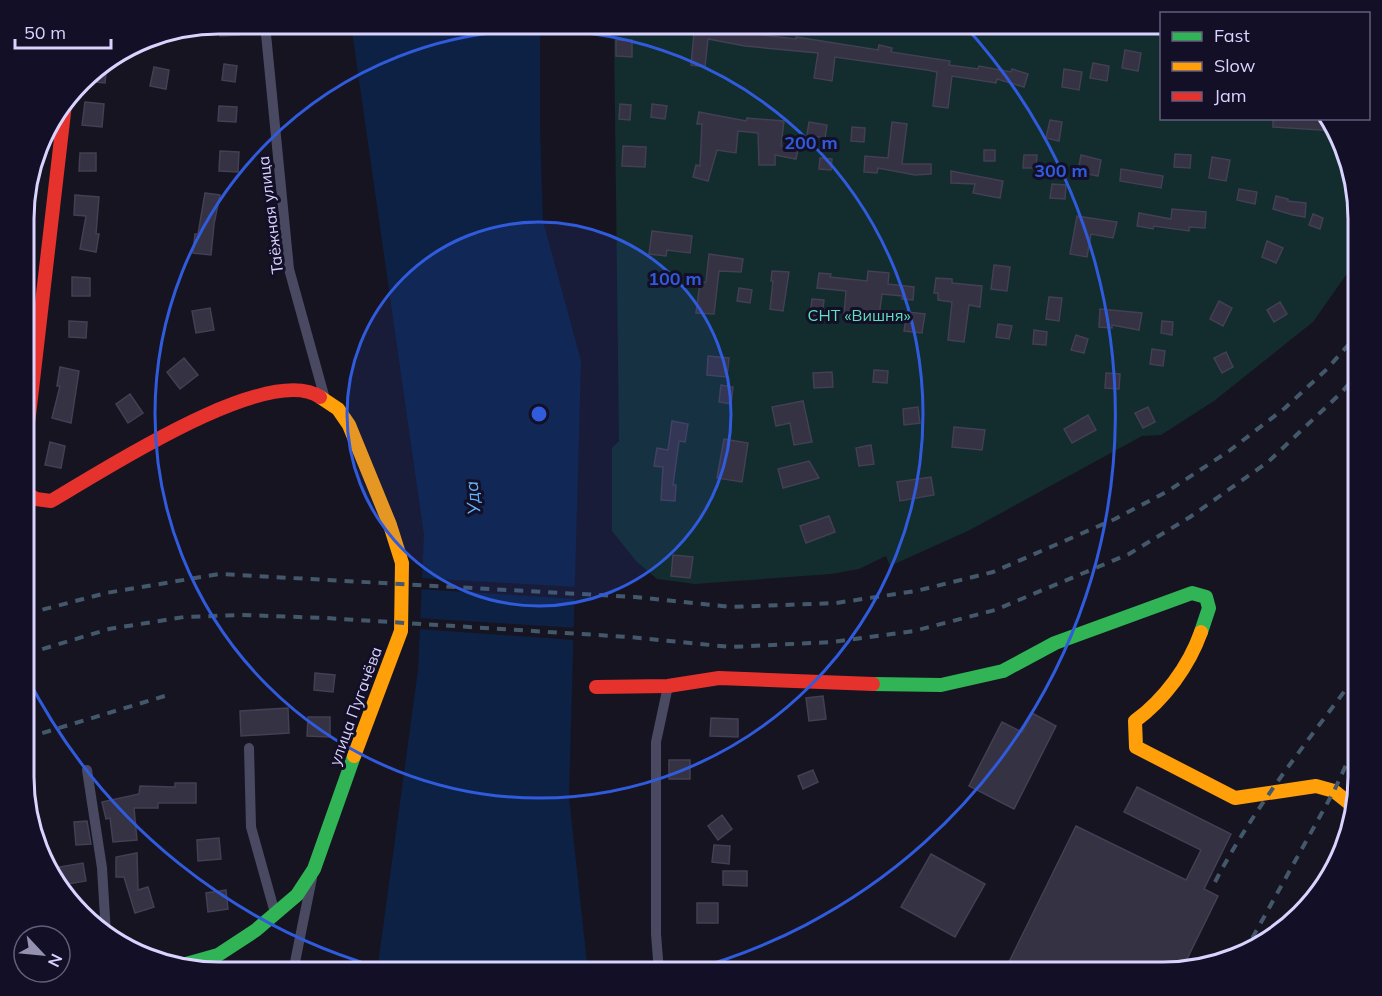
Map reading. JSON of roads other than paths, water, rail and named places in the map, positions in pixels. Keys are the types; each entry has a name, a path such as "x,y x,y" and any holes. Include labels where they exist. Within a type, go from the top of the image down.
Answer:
{"street":[{"name":"Таёжная улица","path":"266,35 289,269 325,399"},
{"path":"35,363 63,121"},
{"path":"35,498 51,501 193,420 250,397 280,390 299,389 325,399"},
{"name":"улица Пугачёва","path":"200,960 218,955 256,930 297,895 314,869 401,631 402,563 390,525 349,425 338,409 325,399"},
{"path":"596,687 668,686 719,678 874,684 941,684 1003,671 1055,644 1167,600 1192,593 1206,597 1209,608 1198,640 1182,670 1153,708 1135,721 1136,747 1235,798 1316,786 1334,791 1345,800"},
{"path":"658,961 656,934 656,742 668,686"},
{"path":"249,748 251,827 275,914"},
{"path":"87,770 102,868 105,921"},
{"path":"295,961 314,869"}],"water":[{"name":"Уда","path":"353,35 540,35 543,221 581,361 569,797 587,961 378,961 418,670 424,535"}],"railway":[{"path":"35,612 106,593 219,574 635,597 731,607 836,603 916,591 993,572 1115,519 1168,491 1229,451 1285,408 1327,369 1347,346"},
{"path":"35,651 109,629 184,617 243,615 629,637 731,647 832,642 914,631 995,610 1129,554 1190,517 1268,462 1347,386"},
{"path":"1215,882 1264,801 1347,688"},
{"path":"35,735 168,695"},
{"path":"1253,937 1334,791 1347,763"}],"park label":[{"name":"СНТ «Вишня»","path":"859,315"}]}
